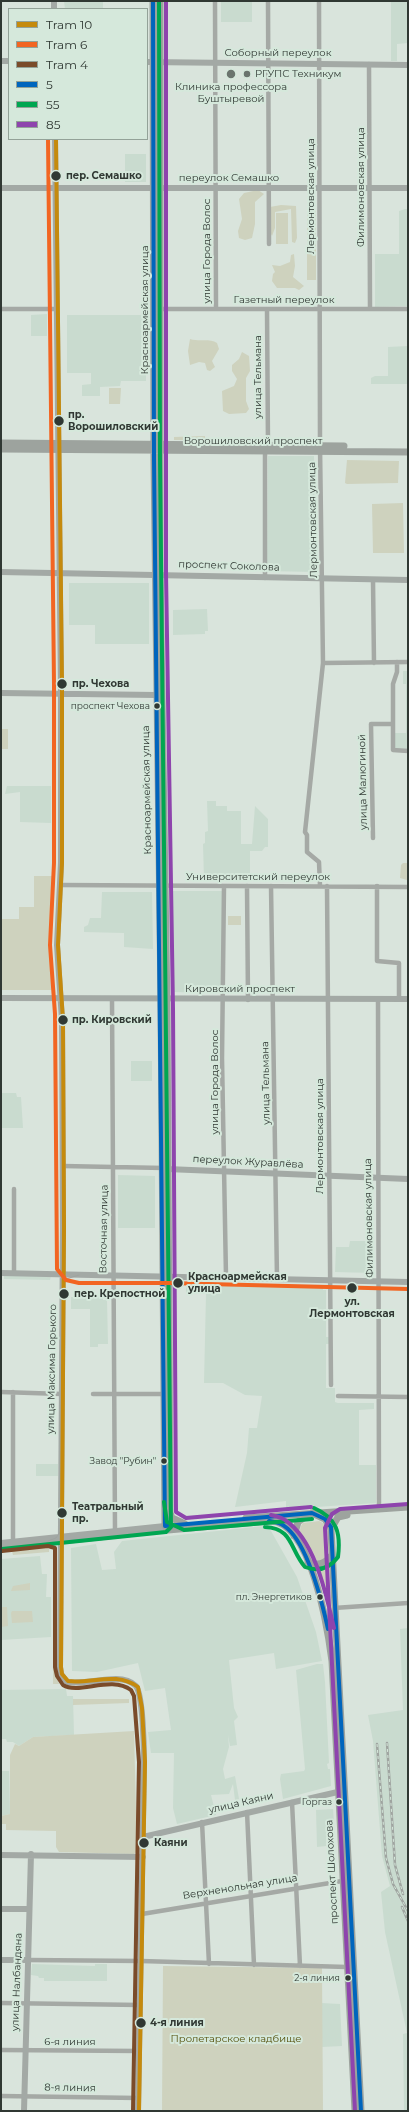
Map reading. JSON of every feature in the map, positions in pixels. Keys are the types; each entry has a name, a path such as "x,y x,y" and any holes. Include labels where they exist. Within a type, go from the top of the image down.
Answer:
{"main road":[{"name":"Красноармейская улица","path":"153,1 161,309 157,448"},
{"name":"Красноармейская улица","path":"154,62 160,1"},
{"name":"Красноармейская улица","path":"157,188 157,448 164,999 164,1394 166,1528"},
{"name":"Ворошиловский проспект","path":"1,443 57,447"},
{"name":"Ворошиловский проспект","path":"1,449 57,447 266,448 408,452"},
{"name":"Ворошиловский проспект","path":"320,449 408,448"},
{"name":"Красноармейская улица","path":"158,574 156,695 162,885"},
{"name":"Красноармейская улица","path":"165,1276 170,1512 172,1518 185,1524"},
{"path":"166,1528 185,1524 312,1513 408,1507"},
{"path":"331,1529 336,1520 342,1515 408,1510"},
{"path":"166,1528 273,1521 285,1525 294,1536 308,1562 320,1565 328,1561 332,1555 331,1529 327,1520 312,1513"},
{"path":"294,1536 298,1522 312,1513"},
{"name":"проспект Шолохова","path":"332,1555 341,1791 342,1881 355,2111"},
{"name":"проспект Шолохова","path":"308,1562 317,1586 329,1636 341,1791 361,2111"}],"street":[{"name":"улица Города Волос","path":"215,1 216,309"},
{"path":"268,1 269,244"},
{"name":"Лермонтовская улица","path":"319,1 320,449 323,663 305,832 307,834 307,852 319,862 320,886"},
{"name":"Соборный переулок","path":"154,62 408,65"},
{"name":"Филимоновская улица","path":"370,64 370,309"},
{"name":"улица Максима Горького","path":"55,140 57,447 61,695 60,885 57,945 62,1020 63,1166 60,1667 61,1674 67,1682 75,1683 117,1678 131,1682 138,1690 141,1708 144,1762 143,1837"},
{"name":"переулок Семашко","path":"1,188 408,188"},
{"path":"1,309 56,309"},
{"name":"Газетный переулок","path":"161,309 408,309"},
{"name":"улица Тельмана","path":"265,578 267,309"},
{"name":"проспект Соколова","path":"1,572 408,580"},
{"path":"372,580 374,662"},
{"path":"397,662 397,672 393,684 393,750 408,752"},
{"path":"323,663 408,662"},
{"path":"1,694 156,695"},
{"name":"улица Малюгиной","path":"373,838 371,724 393,724"},
{"name":"Университетский переулок","path":"60,885 408,887"},
{"name":"улица Города Волос","path":"224,886 224,1000 222,1058 226,1277"},
{"path":"247,886 248,1000"},
{"name":"улица Тельмана","path":"271,886 274,999 277,1279"},
{"name":"Лермонтовская улица","path":"327,886 331,1385"},
{"path":"377,886 377,961 399,963 399,999"},
{"name":"Кировский проспект","path":"1,998 224,1000 408,999"},
{"name":"Восточная улица","path":"112,999 114,1167 112,1275 115,1530"},
{"name":"Филимоновская улица","path":"378,999 379,1510"},
{"name":"переулок Журавлёва","path":"63,1166 165,1168 408,1179"},
{"path":"14,1189 14,1273"},
{"path":"1,1273 329,1279 408,1282"},
{"path":"1,1392 62,1394"},
{"path":"13,1542 14,1392"},
{"path":"93,1394 164,1394"},
{"path":"338,1396 408,1397"},
{"path":"1,1543 61,1539 166,1528"},
{"path":"1,1548 115,1530 166,1528"},
{"path":"334,1608 408,1603"},
{"name":"улица Каяни","path":"143,1837 202,1822 341,1791"},
{"path":"292,1802 300,1966"},
{"path":"247,1812 254,1965"},
{"path":"202,1822 209,1964"},
{"path":"138,2111 143,1837"},
{"path":"1,1854 143,1857"},
{"name":"улица Налбандяна","path":"24,2111 31,1854"},
{"name":"Верхненольная улица","path":"142,1914 342,1881"},
{"path":"1,1909 29,1910"},
{"path":"1,1960 141,1961 347,1967"},
{"path":"1,2003 140,2005"},
{"name":"6-я линия","path":"1,2050 139,2051"},
{"name":"8-я линия","path":"1,2096 138,2098"}],"shaded area":[{"path":"64,1 103,1 103,8 65,8"},
{"path":"221,1 252,1 252,22 221,22"},
{"path":"391,1 408,1 408,43 397,44 397,61 391,61"},
{"path":"125,154 146,154 146,182 125,182"},
{"path":"408,209 408,306 375,307 375,254 399,254 399,211"},
{"path":"47,314 47,336 31,336 31,315"},
{"path":"67,315 146,315 146,381 121,381 120,386 100,387 100,396 82,396 82,385 91,384 91,373 67,373"},
{"path":"408,346 408,384 371,384 371,378 375,376 388,376 388,347"},
{"path":"268,456 314,456 315,572 267,571"},
{"path":"69,583 149,583 149,644 95,644 95,625 69,625"},
{"path":"207,609 208,631 205,631 205,634 173,635 173,610"},
{"path":"403,671 408,671 408,750 395,750 395,733 406,733 406,684 403,684"},
{"path":"7,786 51,786 51,823 20,822 20,792 5,794"},
{"path":"207,801 216,801 216,806 227,806 227,811 241,811 241,844 252,844 255,806 268,819 268,847 265,847 262,851 250,851 250,879 204,879 203,844 205,843 205,832 208,831"},
{"path":"170,891 223,891 223,993 171,992"},
{"path":"102,892 152,892 153,949 124,947 124,933 84,932 84,927 88,925 90,918 101,918"},
{"path":"131,1061 152,1061 152,1081 131,1081"},
{"path":"1,1093 16,1093 17,1097 21,1097 23,1128 1,1128"},
{"path":"118,1175 155,1176 155,1228 118,1228"},
{"path":"350,1241 373,1241 373,1273 335,1272 336,1247 349,1247"},
{"path":"4,1275 51,1276 50,1280 4,1279"},
{"path":"186,1283 323,1286 323,1290 326,1290 326,1337 329,1337 329,1344 326,1344 326,1388 335,1388 335,1402 338,1403 374,1403 374,1409 359,1410 359,1465 376,1465 376,1503 286,1509 286,1501 235,1507 247,1453 249,1428 257,1428 262,1396 245,1395 223,1383 204,1383 206,1294 186,1293"},
{"path":"71,1297 103,1297 103,1300 107,1300 108,1344 98,1344 98,1347 90,1347 90,1309 71,1309"},
{"path":"36,1464 58,1464 58,1476 36,1476"},
{"path":"264,1526 268,1527 271,1531 297,1577 316,1632 322,1661 276,1669 274,1653 229,1660 234,1708 238,1717 234,1721 237,1745 230,1746 228,1735 229,1747 223,1769 225,1779 235,1776 239,1799 235,1800 233,1784 229,1794 211,1795 216,1815 177,1824 173,1808 174,1753 151,1753 148,1732 171,1730 165,1688 145,1691 138,1663 97,1672 72,1671 71,1548 96,1544 102,1570 116,1569 114,1552 122,1541"},
{"path":"40,1556 42,1574 47,1574 46,1597 51,1597 51,1637 1,1640 1,1559"},
{"path":"408,1628 408,2111 404,2111 403,2034 407,2033 385,1932 381,1892 390,1886 382,1856 373,1741 368,1715 403,1710 400,1629"},
{"path":"317,1664 323,1664 329,1763 327,1764 328,1769 330,1769 331,1786 283,1799 280,1779 281,1774 304,1771 305,1769 296,1670"},
{"path":"66,1689 67,1696 73,1696 74,1735 33,1737 19,1746 13,1742 7,1742 6,1739 1,1739 1,1690"},
{"path":"1,1771 9,1771 10,1814 1,1816"},
{"path":"333,1809 335,1837 326,1837 326,1846 317,1847 316,1810"},
{"path":"32,1964 95,1966 95,1964 107,1964 107,1981 44,1981 44,1978 31,1975"},
{"path":"321,2003 340,2004 342,2046 322,2047"}],"green space":[{"path":"258,190 264,194 255,202 255,224 252,238 245,240 239,238 238,231 242,219 239,199 244,193"},
{"path":"281,205 296,206 297,238 295,243 292,242 291,209 275,212 275,228 272,236 271,234 270,207"},
{"path":"307,209 316,209 316,280 307,280"},
{"path":"276,213 288,213 288,244 276,244"},
{"path":"294,254 295,266 293,277 304,286 299,290 295,288 277,288 272,281 273,274 275,272 272,265 280,266 290,262 291,255"},
{"path":"190,339 217,343 219,349 212,361 215,367 210,371 207,370 205,363 199,362 190,365 188,351"},
{"path":"242,352 249,356 250,371 246,378 246,401 249,409 246,413 229,414 223,411 222,391 234,386 237,379 232,371 232,365 239,359"},
{"path":"109,388 121,388 120,404 109,404"},
{"path":"205,436 205,440 174,440 174,437"},
{"path":"347,460 399,461 398,483 347,484 345,483"},
{"path":"403,503 404,553 373,553 372,504"},
{"path":"1,729 8,729 8,749 1,749"},
{"path":"403,863 408,863 407,880 400,878 401,865"},
{"path":"34,876 52,876 52,887 54,888 51,913 51,975 53,976 54,990 1,990 1,919 19,919 19,907 34,907"},
{"path":"228,916 241,916 241,925 228,925"},
{"path":"319,1521 324,1524 329,1533 328,1551 324,1561 312,1560 300,1532 303,1523"},
{"path":"45,1547 49,1549 49,1552 13,1555 12,1551"},
{"path":"329,1565 330,1593 324,1593 316,1569"},
{"path":"30,1583 30,1590 11,1591 13,1586"},
{"path":"1,1607 7,1607 8,1626 1,1627"},
{"path":"12,1611 32,1611 33,1622 12,1623"},
{"path":"53,1645 56,1645 55,1673 59,1684 53,1684"},
{"path":"73,1699 129,1699 129,1703 73,1705"},
{"path":"134,1731 137,1851 134,1854 59,1852 56,1847 56,1831 6,1830 6,1824 1,1824 1,1816 10,1814 10,1755 15,1744 19,1746 33,1737"},
{"name":"Пролетарское кладбище","path":"163,1966 322,1968 323,2111 162,2111"}],"tram line":[{"name":"6","path":"48,140 54,684 54,863 50,945 55,1014 57,1269 66,1280 79,1283 168,1283 408,1289"},
{"name":"10","path":"56,140 62,684 62,863 58,945 63,1020 64,1227 61,1667 62,1674 68,1681 113,1679 130,1682 138,1687 142,1708 145,1762 139,2111"},
{"path":"62,1290 66,1279 79,1275"},
{"path":"48,1541 56,1538 62,1529"},
{"name":"4","path":"2,1551 48,1546 55,1548 55,1667 57,1676 63,1685 78,1688 114,1684 131,1690 134,1696 139,1762 133,2111"}],"railway":[{"path":"387,1743 395,1865 403,1894"},
{"path":"377,1744 386,1858 393,1884 408,1911"},
{"path":"402,1907 408,1921"}],"transit line":[{"name":"5","path":"153,1 154,459 165,1526 312,1513 325,1519 331,1527 361,2111"},
{"name":"55","path":"2,1549 166,1532 171,1527 160,459 159,1"},
{"name":"85","path":"166,1 166,574 173,1008 176,1512 186,1518 311,1507"},
{"name":"55","path":"164,1502 167,1522 184,1530 312,1519"},
{"name":"85","path":"355,2111 325,1528 332,1514 340,1509 408,1504"},
{"name":"55","path":"265,1527 274,1528 281,1531 290,1541 305,1567 314,1569 327,1567 338,1557 338,1534 336,1527 328,1516 314,1508"},
{"name":"85","path":"271,1515 280,1517 295,1529 312,1554 323,1584 334,1628"},
{"name":"5","path":"269,1521 277,1522 290,1531 306,1556 322,1603 328,1629"}],"place":[{"name":"Клиника профессора Буштыревой","path":"231,74"},
{"name":"РГУПС Техникум","path":"247,74"},
{"name":"пер. Семашко","path":"56,176"},
{"name":"пр. Ворошиловский","path":"59,421"},
{"name":"пр. Чехова","path":"62,684"},
{"name":"проспект Чехова","path":"157,706"},
{"name":"пр. Кировский","path":"63,1020"},
{"name":"Красноармейская улица","path":"178,1283"},
{"name":"ул. Лермонтовская","path":"352,1288"},
{"name":"пер. Крепостной","path":"64,1294"},
{"name":"Завод \"Рубин\"","path":"164,1461"},
{"name":"Театральный пр.","path":"62,1513"},
{"name":"пл. Энергетиков","path":"320,1597"},
{"name":"Горгаз","path":"339,1802"},
{"name":"Каяни","path":"144,1843"},
{"name":"2-я линия","path":"348,1978"},
{"name":"4-я линия","path":"141,2023"}]}
